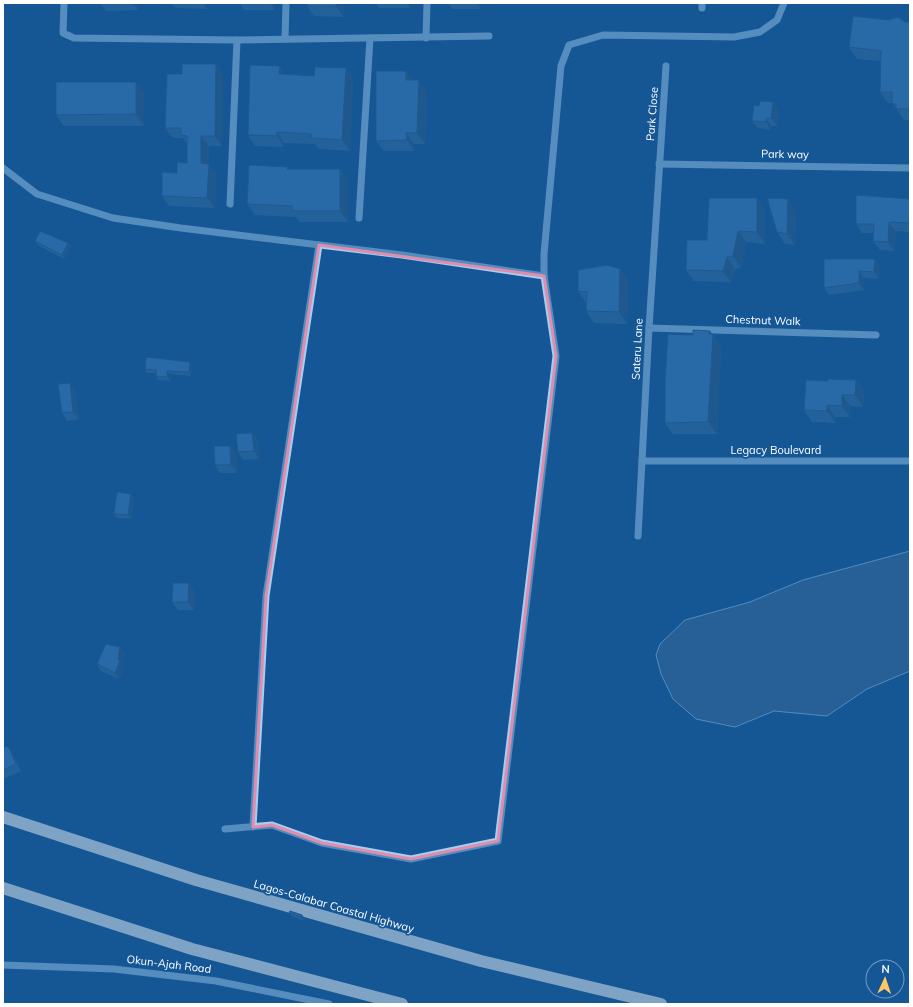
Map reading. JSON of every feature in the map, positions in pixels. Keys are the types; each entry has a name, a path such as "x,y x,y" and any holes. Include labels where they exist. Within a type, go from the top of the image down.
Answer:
{"highway":[{"name":"Lagos-Calabar Coastal Highway","path":"3,818 196,880 482,961 661,1004"},
{"path":"3,888 192,949 402,1004"}],"street":[{"path":"64,3 63,33 74,38 237,40 489,36"},
{"path":"285,39 286,3"},
{"path":"426,38 427,3"},
{"path":"225,829 272,825 322,843 411,859 498,841 556,356 544,276 544,254 561,66 569,45 603,35 734,37 760,32 777,20 784,3"},
{"path":"359,218 370,38"},
{"path":"230,204 237,40"},
{"name":"Park Close","path":"659,164 666,66"},
{"name":"Park way","path":"659,164 910,168"},
{"name":"Sateru Lane","path":"638,536 659,164"},
{"path":"3,168 37,194 113,218 402,255 544,276"},
{"path":"254,827 266,596 319,245"},
{"name":"Chestnut Walk","path":"649,328 876,334"},
{"name":"Legacy Boulevard","path":"642,461 910,461"},
{"name":"Okun-Ajah Road","path":"3,964 114,969 216,981 329,1004"}],"highlighted area":[{"path":"319,245 544,276 556,356 498,841 411,859 322,843 272,825 253,827 266,596"}],"water":[{"path":"910,551 910,671 867,689 827,716 774,711 735,727 696,719 673,699 661,674 656,655 660,644 685,620 750,602 803,580"}],"building":[{"path":"307,3 336,3 336,6 307,6"},
{"path":"853,16 889,20 898,17 905,22 910,22 910,109 896,109 896,104 892,104 892,92 880,92 881,51 849,47"},
{"path":"182,64 216,64 215,136 201,136 201,163 209,164 207,198 162,196 162,172 177,173 177,162 187,163 187,136 181,135 181,128 165,128 167,74 182,74"},
{"path":"250,65 280,66 279,74 314,76 315,67 346,68 342,140 311,138 311,134 277,132 277,136 248,135"},
{"path":"376,71 406,71 406,80 419,80 417,133 406,133 407,140 376,141"},
{"path":"56,82 136,82 136,114 56,115"},
{"path":"760,101 773,102 771,118 766,118 766,122 752,121 754,105 759,106"},
{"path":"249,165 288,167 287,169 340,169 340,211 292,211 292,206 247,204"},
{"path":"856,195 910,199 910,223 891,222 889,223 888,242 873,241 874,224 856,224"},
{"path":"709,198 757,198 757,232 738,231 733,256 727,257 723,271 686,270 687,240 707,240"},
{"path":"767,198 788,199 787,234 777,232"},
{"path":"40,231 68,243 62,255 35,241"},
{"path":"824,259 875,259 874,272 859,271 859,283 824,288"},
{"path":"607,265 620,269 619,312 586,311 587,292 578,291 578,270"},
{"path":"693,330 710,331 710,334 713,334 708,422 665,423 665,381 668,334 693,335"},
{"path":"146,357 190,362 189,372 167,371 167,377 156,376 156,370 145,369"},
{"path":"828,379 856,380 855,395 842,395 842,406 827,405 827,411 804,410 806,380 828,381"},
{"path":"70,383 73,412 62,413 58,384"},
{"path":"252,433 254,451 238,452 236,434"},
{"path":"214,446 230,446 231,465 215,465"},
{"path":"117,492 131,494 128,515 114,514"},
{"path":"173,583 189,583 188,602 172,602"},
{"path":"106,644 120,647 118,660 120,661 115,673 97,664"},
{"path":"8,746 16,764 3,770 3,748"},
{"path":"289,912 302,915 301,917"}]}
